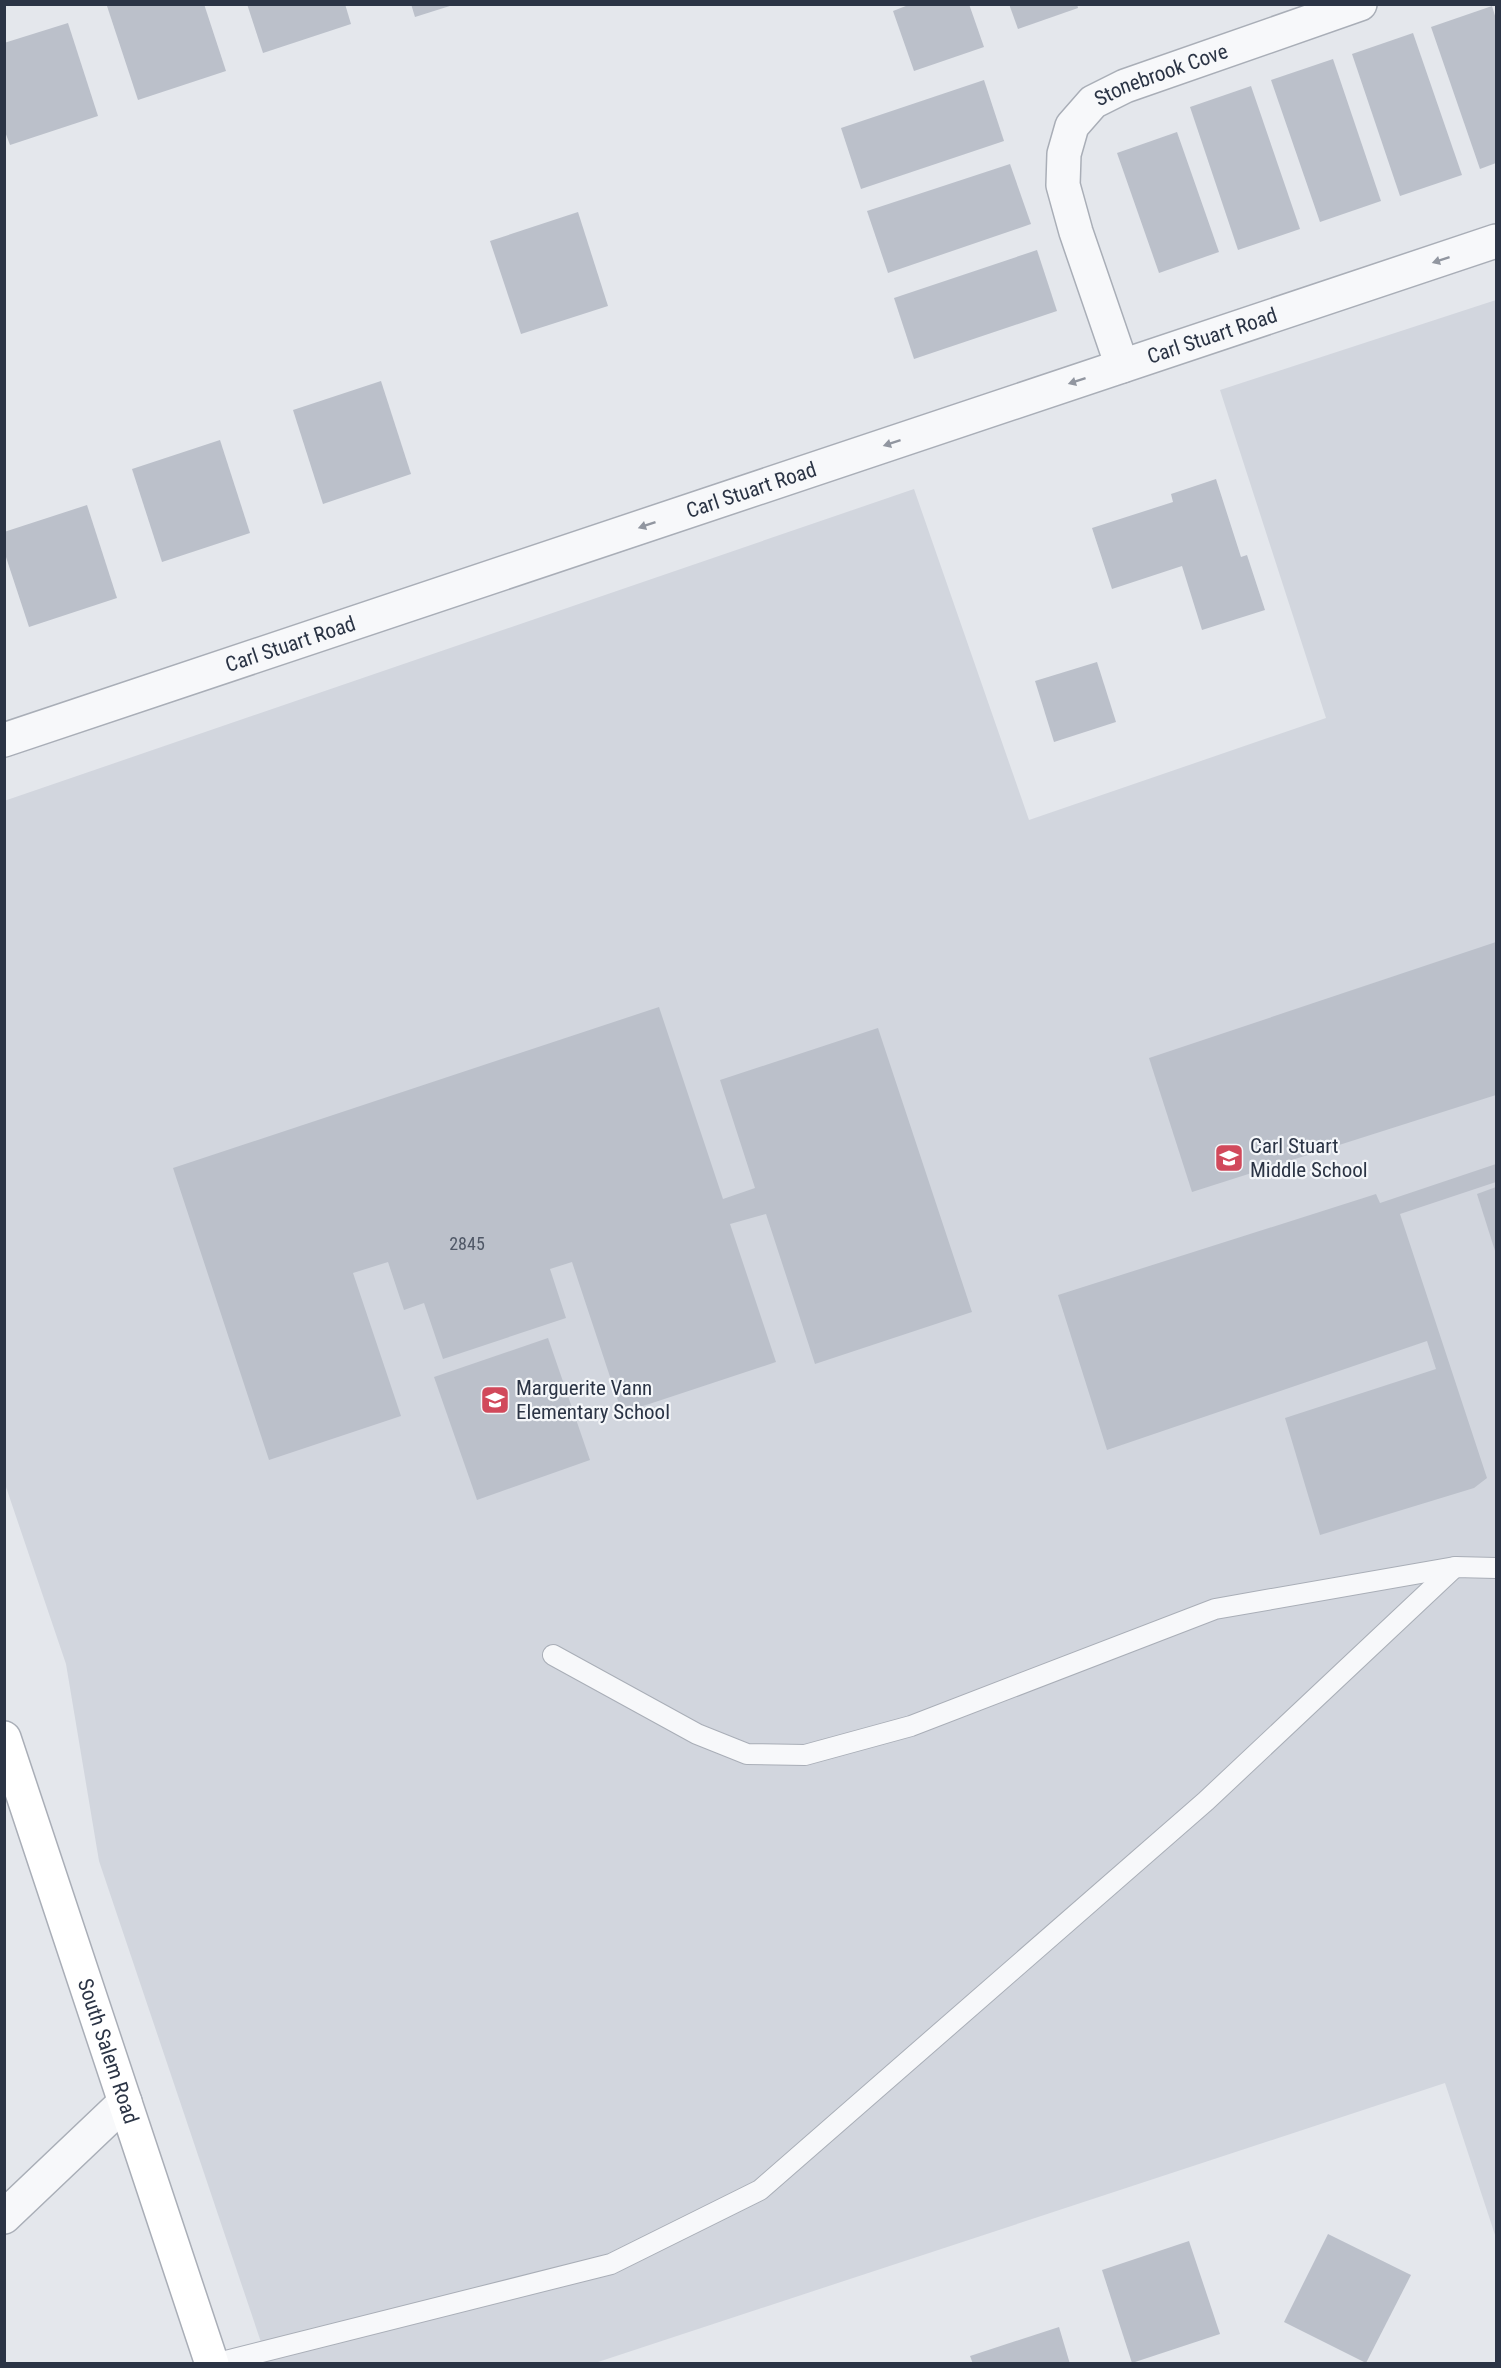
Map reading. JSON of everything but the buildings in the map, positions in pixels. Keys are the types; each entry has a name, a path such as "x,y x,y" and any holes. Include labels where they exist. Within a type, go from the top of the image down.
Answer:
{"main road":[{"name":"South Salem Road","path":"7,1757 213,2364"}],"street":[{"name":"Stonebrook Cove","path":"1122,366 1062,185 1064,154 1072,126 1093,102 1125,87 1360,4"},
{"name":"Carl Stuart Road","path":"4,740 1497,241"},
{"path":"4,2217 125,2102"}],"lane":[{"path":"553,1655 697,1734 747,1754 805,1755 911,1726 1215,1609 1455,1567 1497,1568"},
{"path":"213,2364 610,2264 760,2190 1206,1801 1455,1567"}],"shaded area":[{"name":"Marguerite Vann Elementary School","path":"1496,300 1496,2238 1445,2083 595,2363 268,2363 99,1861 66,1664 5,1484 4,801 914,489 1029,820 1326,718 1220,390"}],"place":[{"name":"Carl Stuart Middle School","path":"1229,1158"},
{"name":"Marguerite Vann Elementary School","path":"495,1400"}]}
